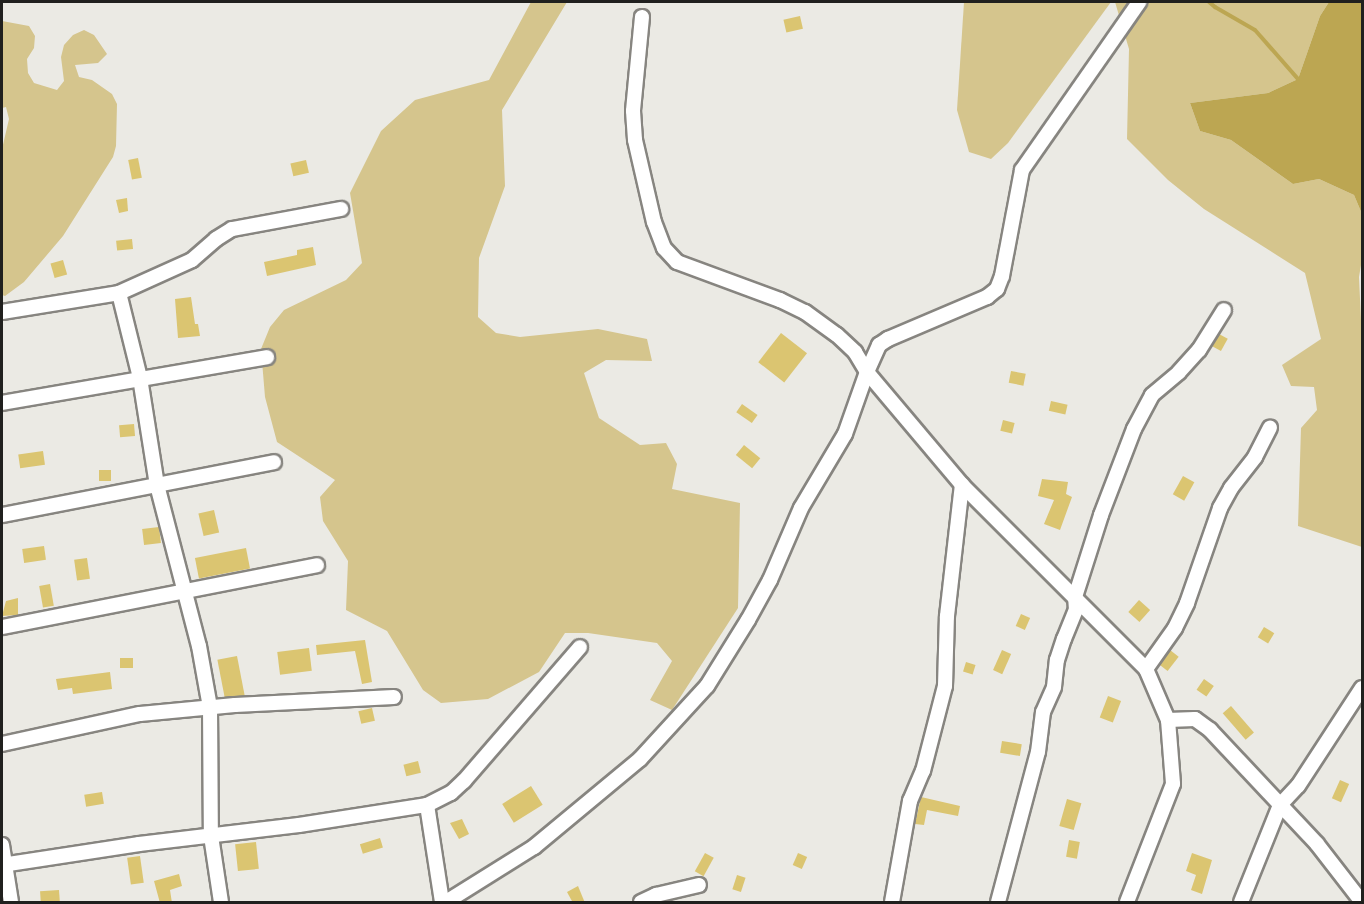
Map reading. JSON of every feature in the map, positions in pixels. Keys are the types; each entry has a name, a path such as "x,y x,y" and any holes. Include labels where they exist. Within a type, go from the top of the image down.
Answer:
{"street":[{"path":"427,805 444,903 534,847 622,774 663,736 707,686 748,620 770,580 801,508 845,434 879,345 888,339 987,297 997,289 1002,276 1022,170 1139,2"},
{"path":"642,17 633,111 635,140 654,222 664,248 677,262 805,312 837,335 855,352 867,372 962,485 1146,669 1168,720 1173,784 1127,903"},
{"path":"2,312 119,293 192,260 232,229 341,209"},
{"path":"119,293 140,378 157,485 199,646 210,707 211,836 221,903"},
{"path":"998,903 1038,752 1043,712 1054,687 1057,660 1076,610 1075,597 1101,515 1134,429 1152,395 1179,372 1199,350 1224,310"},
{"path":"2,403 267,357"},
{"path":"1146,669 1175,628 1220,508 1231,488 1255,457 1270,428"},
{"path":"2,515 274,462"},
{"path":"892,903 910,801 921,780 945,686 947,616 962,485"},
{"path":"2,627 185,593 317,565"},
{"path":"4,865 299,825 427,805 451,793 464,782 580,647"},
{"path":"1242,903 1280,805 1298,786 1362,688"},
{"path":"2,744 140,714 210,707 394,697"},
{"path":"1168,720 1188,718 1202,724 1317,844 1362,903"},
{"path":"2,845 11,903"},
{"path":"641,903 656,895 699,885"}],"shaded area":[{"path":"531,2 567,2 502,110 505,186 479,258 478,317 496,333 520,337 598,329 647,339 652,361 606,360 584,373 599,418 640,445 666,443 677,464 672,489 740,503 738,608 672,710 650,700 672,661 657,643 588,633 565,633 539,672 488,699 441,703 423,690 387,631 346,610 348,561 323,521 320,497 335,480 277,442 265,397 261,349 270,327 284,310 346,280 362,263 350,193 381,131 415,100 489,80"},
{"path":"964,2 1111,2 1008,143 991,159 969,152 957,110"},
{"path":"1115,2 1329,2 1320,16 1298,79 1268,93 1190,103 1200,131 1231,140 1293,184 1319,179 1354,195 1362,214 1362,259 1359,277 1362,342 1362,547 1298,526 1301,428 1317,410 1314,387 1291,386 1282,365 1321,339 1305,273 1204,209 1168,180 1127,139 1129,49"},
{"path":"1329,2 1362,2 1362,214 1354,195 1319,179 1293,184 1231,140 1200,131 1190,103 1268,93 1298,79 1320,16"},
{"path":"2,21 29,26 35,36 34,48 27,59 28,73 34,83 57,90 64,81 61,57 64,45 73,35 84,30 94,35 107,54 98,63 75,65 79,77 92,80 112,94 117,104 116,146 113,157 63,236 24,282 5,296 2,295 2,149 9,119 6,107 2,108"}],"building":[{"path":"800,16 803,29 786,32 783,20"},
{"path":"138,158 142,178 132,180 128,160"},
{"path":"306,160 309,173 293,176 290,164"},
{"path":"127,198 128,211 119,213 116,200"},
{"path":"132,239 133,249 117,251 116,241"},
{"path":"313,247 316,265 267,276 264,262 297,255 297,250"},
{"path":"63,260 67,274 55,278 51,264"},
{"path":"191,297 195,324 198,324 200,336 178,338 175,299"},
{"path":"781,333 807,353 784,382 758,362"},
{"path":"1219,334 1228,339 1221,351 1212,346"},
{"path":"1011,371 1026,374 1023,386 1009,383"},
{"path":"1051,401 1068,405 1065,415 1049,411"},
{"path":"742,404 758,415 752,423 736,412"},
{"path":"1003,420 1015,423 1012,434 1000,431"},
{"path":"134,424 135,436 120,437 119,425"},
{"path":"744,445 760,458 752,468 736,455"},
{"path":"43,451 45,465 20,468 18,454"},
{"path":"99,470 111,470 111,481 99,481"},
{"path":"1183,476 1194,482 1184,501 1173,494"},
{"path":"1042,479 1068,482 1066,494 1072,497 1060,530 1044,524 1054,500 1038,496"},
{"path":"214,510 219,532 204,536 198,514"},
{"path":"159,527 161,543 144,545 142,529"},
{"path":"44,546 46,560 24,563 22,549"},
{"path":"246,548 250,569 199,579 195,558"},
{"path":"87,558 90,579 77,581 74,560"},
{"path":"50,584 54,606 43,608 39,586"},
{"path":"18,598 18,615 2,616 6,601"},
{"path":"1139,600 1150,610 1139,622 1128,612"},
{"path":"1021,614 1030,618 1025,630 1016,626"},
{"path":"1264,627 1274,633 1268,643 1258,637"},
{"path":"365,640 372,682 362,684 355,651 317,655 316,645"},
{"path":"309,648 312,671 280,675 277,652"},
{"path":"1002,650 1011,654 1002,674 993,670"},
{"path":"1170,650 1179,657 1168,671 1159,664"},
{"path":"237,656 245,696 225,700 217,660"},
{"path":"120,658 133,658 133,668 120,668"},
{"path":"966,662 976,665 973,674 963,672"},
{"path":"110,672 112,689 73,694 72,688 58,690 56,679"},
{"path":"1204,679 1214,686 1206,697 1197,690"},
{"path":"1108,696 1121,701 1113,722 1100,717"},
{"path":"1231,706 1254,732 1246,740 1223,713"},
{"path":"372,708 375,721 361,724 358,711"},
{"path":"1002,741 1022,744 1020,756 1000,753"},
{"path":"418,761 421,773 406,776 403,765"},
{"path":"1340,780 1349,784 1341,802 1332,798"},
{"path":"531,786 543,805 514,823 502,804"},
{"path":"102,792 104,804 86,807 84,795"},
{"path":"921,797 960,806 958,816 927,810 924,825 915,824"},
{"path":"1067,799 1081,803 1074,830 1059,826"},
{"path":"462,819 469,834 459,839 450,823"},
{"path":"380,838 383,848 363,854 360,844"},
{"path":"1069,840 1080,842 1077,859 1066,857"},
{"path":"256,842 259,869 238,871 235,844"},
{"path":"705,853 714,858 704,876 695,871"},
{"path":"798,853 807,857 802,869 793,865"},
{"path":"1192,853 1212,860 1202,894 1191,890 1196,875 1186,871"},
{"path":"140,856 144,883 131,885 127,858"},
{"path":"179,874 182,886 170,890 172,903 160,903 154,881"},
{"path":"737,875 746,878 741,892 732,889"},
{"path":"578,886 585,903 573,903 567,892"},
{"path":"59,890 60,902 41,902 40,891"}],"waterway":[{"path":"1209,2 1255,30 1298,79"}]}
